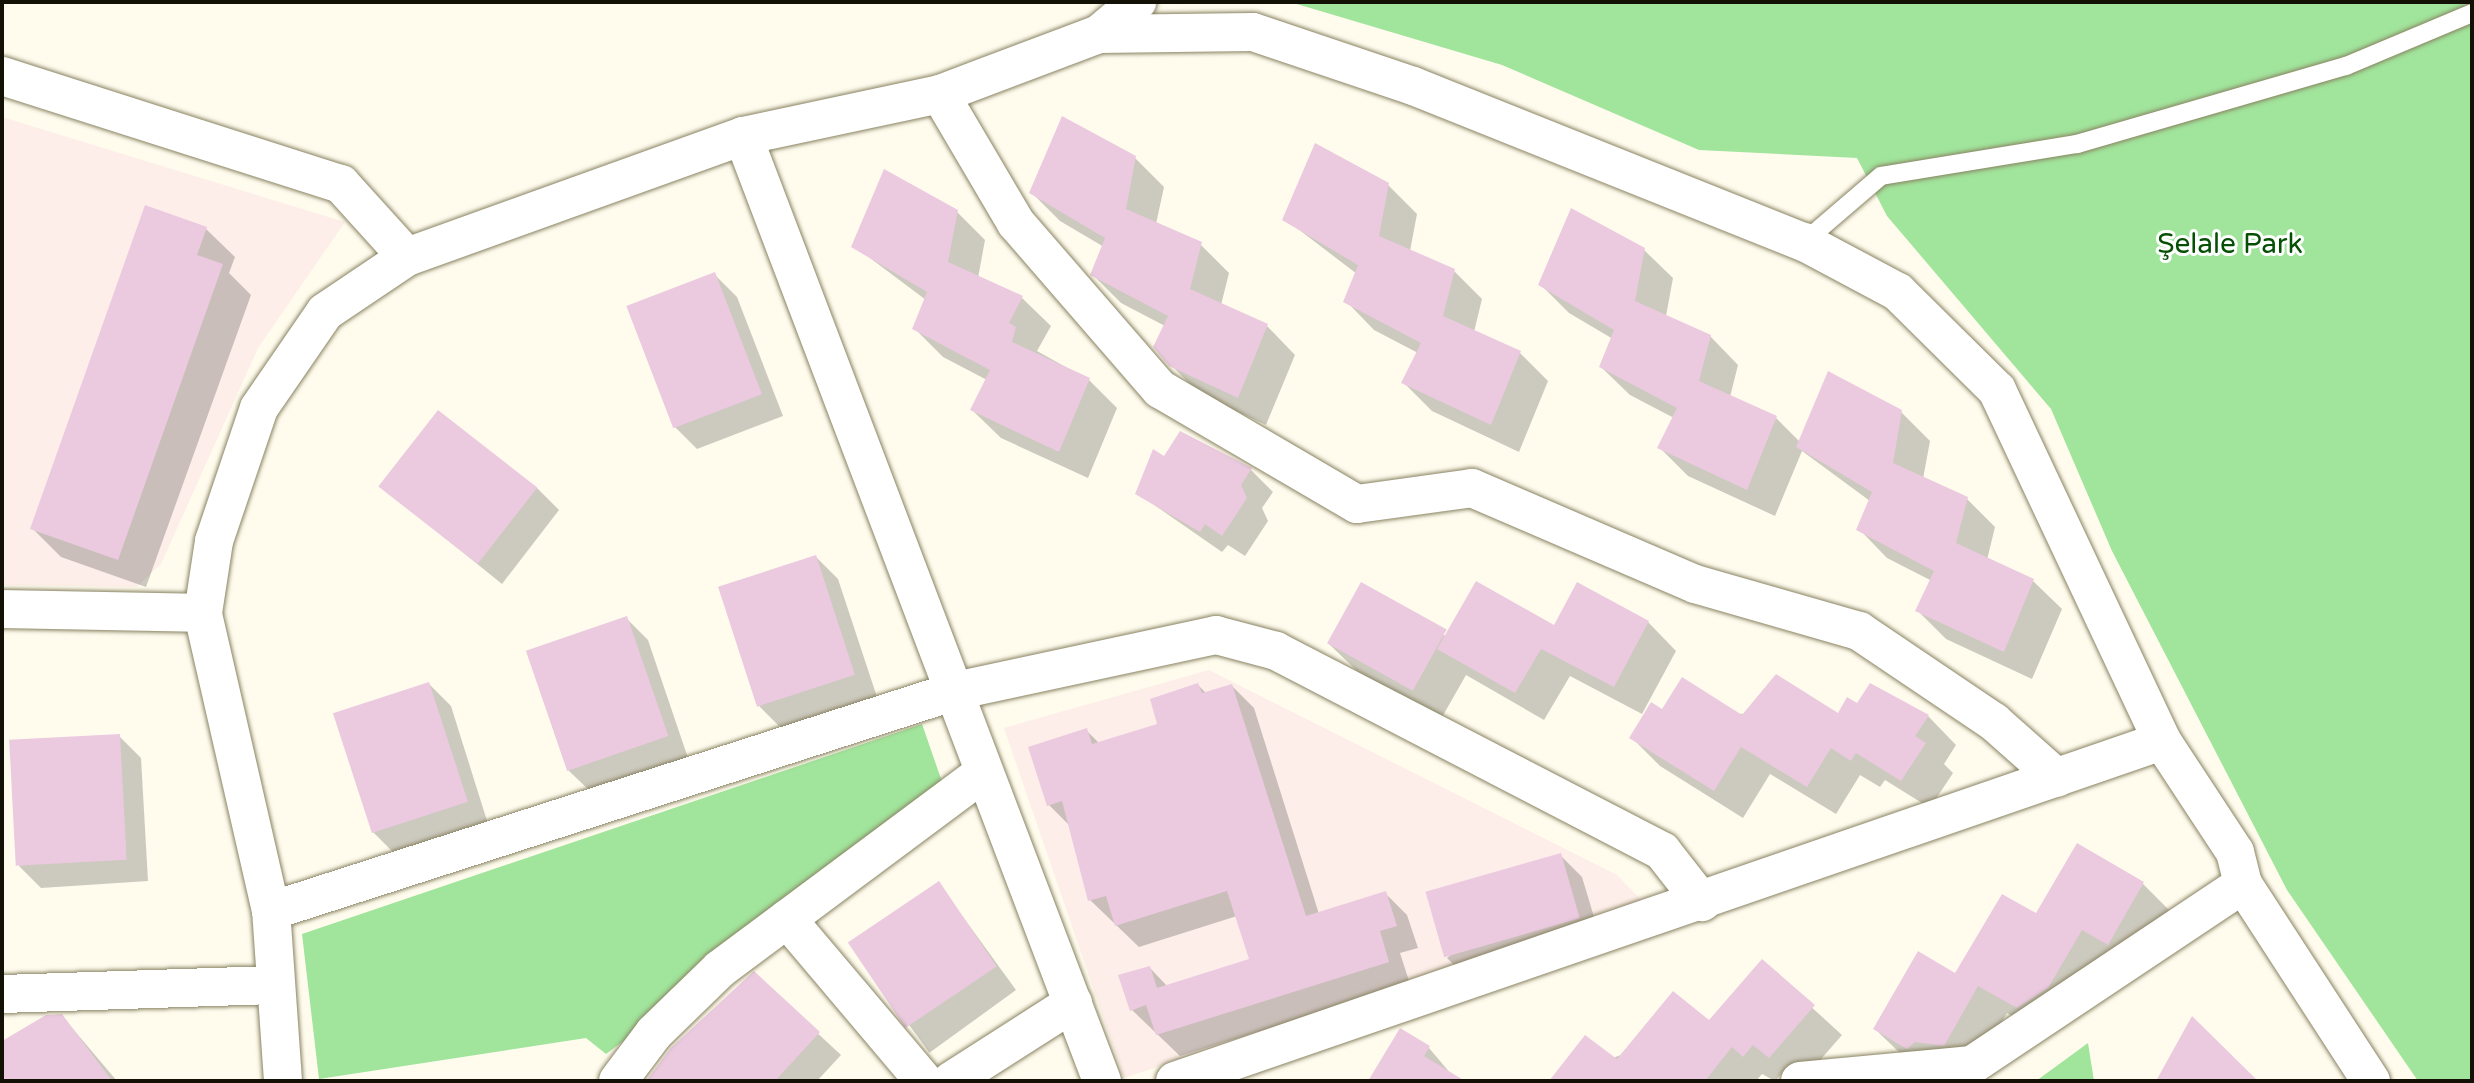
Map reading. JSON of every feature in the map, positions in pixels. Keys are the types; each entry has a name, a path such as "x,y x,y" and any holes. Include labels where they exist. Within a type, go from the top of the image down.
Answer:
{"street":[{"path":"283,1081 271,911 203,613 214,541 259,408 325,312 407,257 743,136 940,94 1099,34 1137,2"},
{"path":"1099,34 1253,32 1413,86 1804,242 1898,292 1997,390 2162,741 2235,852 2243,884 2371,1081"},
{"path":"2,76 341,184 407,257"},
{"path":"940,94 1016,223 1160,389 1357,504 1472,488 1695,584 1859,631 1994,722 2057,778"},
{"path":"743,136 955,691 982,774 1102,1081"},
{"path":"2,609 203,613"},
{"path":"271,911 955,691 1216,635 1276,651 1662,851 1702,902"},
{"path":"1175,1081 1702,902 2162,741"},
{"path":"618,1081 654,1033 720,969 982,774"},
{"path":"1800,1081 1972,1065 2243,884"},
{"path":"787,919 924,1081"},
{"path":"2,994 276,985"},
{"path":"951,1081 1073,1003"}],"lane":[{"path":"1804,242 1881,176 2077,144 2346,66 2472,13"}],"shaded area":[{"path":"2,117 345,222 258,348 161,564 137,587 2,585"},
{"path":"1209,670 1617,875 1645,904 1124,1078 1004,728"}],"green space":[{"name":"Şelale Park","path":"1290,2 2472,2 2472,1081 2418,1081 2287,890 2112,551 2051,409 1887,216 1857,158 1699,150 1502,65"},
{"path":"922,724 948,799 606,1054 586,1038 319,1079 302,934"},
{"path":"2088,1043 2094,1081 2036,1081"}],"building":[{"path":"1062,116 1136,156 1126,209 1202,242 1190,289 1268,324 1238,398 1169,366 1153,347 1168,316 1090,275 1105,238 1029,193"},
{"path":"1315,143 1389,183 1379,236 1455,269 1443,316 1521,351 1491,425 1401,383 1421,343 1343,302 1358,265 1282,220"},
{"path":"884,169 958,210 948,262 1023,296 1009,323 1016,327 1012,342 1090,378 1059,452 970,410 990,370 912,329 927,292 851,247"},
{"path":"145,205 207,227 197,255 223,264 118,560 30,529"},
{"path":"1571,208 1645,248 1635,301 1711,335 1699,381 1777,416 1747,490 1657,448 1677,408 1599,367 1614,330 1538,285"},
{"path":"715,272 762,394 673,428 626,306"},
{"path":"1828,371 1902,410 1893,463 1968,497 1956,543 2034,579 2004,652 1915,611 1934,571 1856,530 1872,492 1796,447"},
{"path":"438,410 537,488 478,564 378,486"},
{"path":"1180,431 1252,468 1241,485 1247,498 1222,536 1205,524 1200,532 1135,494 1153,449 1164,456"},
{"path":"816,555 855,675 757,707 718,587"},
{"path":"1476,581 1554,625 1577,582 1649,621 1614,687 1541,649 1515,693 1437,649"},
{"path":"1361,582 1447,630 1413,691 1327,643"},
{"path":"627,616 668,736 567,771 526,651"},
{"path":"1776,674 1838,713 1847,697 1857,703 1870,683 1929,715 1915,736 1926,743 1901,781 1856,753 1851,761 1831,748 1807,787 1741,747 1714,791 1629,738 1651,702 1662,709 1682,677 1742,715"},
{"path":"429,682 468,802 372,833 333,713"},
{"path":"1198,683 1202,693 1232,684 1306,916 1386,891 1397,926 1380,931 1389,962 1156,1035 1146,1005 1130,1011 1118,975 1150,966 1157,988 1249,959 1227,891 1115,926 1106,896 1088,901 1062,801 1047,806 1028,747 1087,728 1092,744 1157,724 1150,699"},
{"path":"120,734 127,860 16,866 9,740"},
{"path":"2077,843 2144,882 2108,945 2082,930 2048,988 2017,1008 1978,986 1944,1046 1915,1042 1907,1049 1873,1029 1918,951 1955,973 2002,894 2036,913"},
{"path":"1561,853 1580,918 1444,957 1425,892"},
{"path":"939,881 997,966 905,1028 848,943"},
{"path":"1762,959 1815,1005 1769,1058 1753,1045 1743,1057 1732,1047 1705,1081 1549,1081 1585,1035 1617,1059 1673,991 1709,1020"},
{"path":"754,971 820,1032 775,1081 646,1081 671,1048"},
{"path":"62,1014 112,1081 2,1081 2,1041 46,1015"},
{"path":"2192,1016 2258,1081 2156,1081"},
{"path":"1400,1028 1430,1046 1424,1056 1465,1081 1368,1081"}]}
